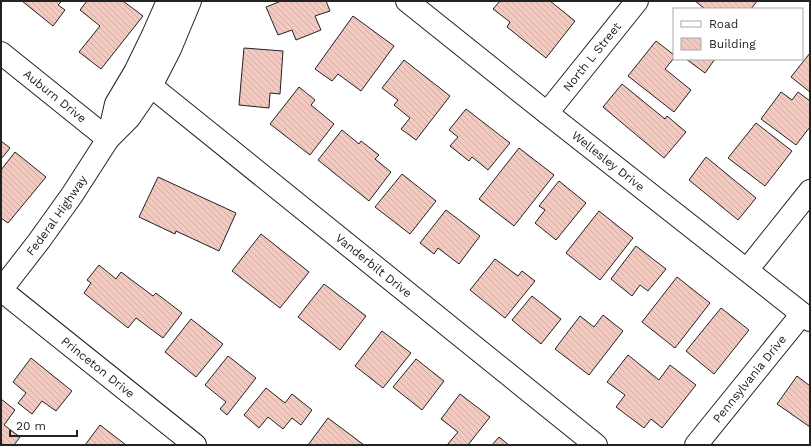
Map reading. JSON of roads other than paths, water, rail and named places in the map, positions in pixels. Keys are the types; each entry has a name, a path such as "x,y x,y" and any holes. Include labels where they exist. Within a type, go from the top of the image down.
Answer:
{"street":[{"name":"Federal Highway","path":"108,139 116,104 138,66 168,1"},
{"name":"Federal Highway","path":"1,290 72,195 108,139 129,118 151,86 170,49 190,1"},
{"name":"Wellesley Drive","path":"407,1 806,317"},
{"name":"North L Street","path":"547,113 637,1"},
{"name":"Auburn Drive","path":"1,54 108,139"},
{"name":"Vanderbilt Drive","path":"151,86 596,445"},
{"path":"747,270 810,191"},
{"name":"Princeton Drive","path":"1,290 195,445"},
{"name":"Pennsylvania Drive","path":"696,445 806,317"}]}
